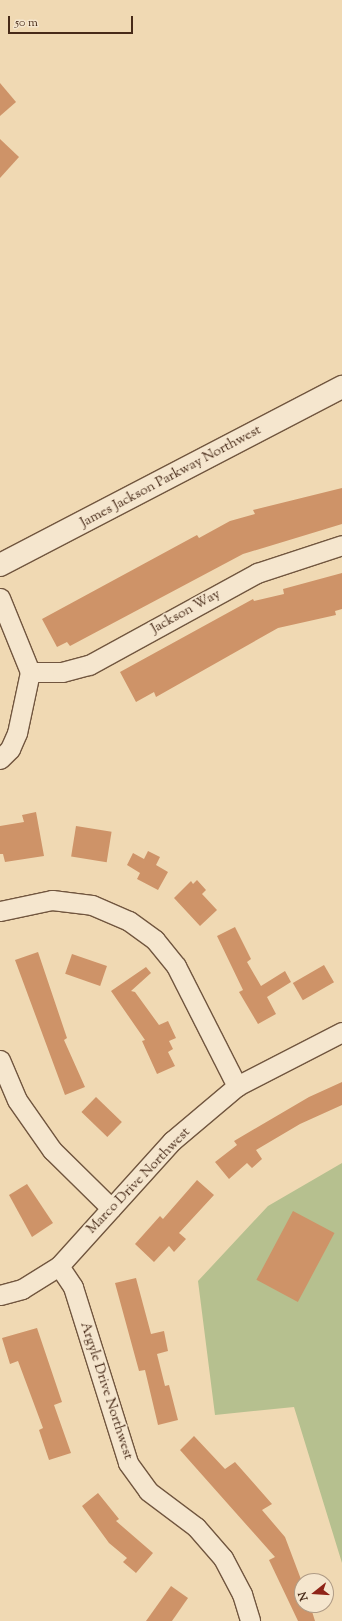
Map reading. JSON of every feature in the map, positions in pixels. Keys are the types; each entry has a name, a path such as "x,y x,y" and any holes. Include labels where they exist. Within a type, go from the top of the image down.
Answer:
{"main road":[{"name":"James Jackson Parkway Northwest","path":"0,565 342,387"}],"street":[{"name":"Jackson Way","path":"30,672 62,672 88,665 257,573 342,545"},
{"path":"0,598 30,672 17,733 10,749 0,758"},
{"path":"0,911 52,900 92,905 129,920 155,940 176,966 237,1086"},
{"name":"Marco Drive Northwest","path":"0,1295 22,1289 59,1266 172,1141 237,1086 342,1032"},
{"path":"0,1060 17,1100 52,1150 111,1208"},
{"name":"Argyle Drive Northwest","path":"59,1266 73,1287 128,1464 148,1490 196,1527 223,1558 242,1594 250,1621"}],"green space":[{"path":"342,1163 342,1563 294,1407 215,1415 198,1281 268,1206"}],"building":[{"path":"0,83 16,102 0,116"},
{"path":"0,139 19,157 0,178"},
{"path":"342,488 342,524 243,554 70,646 67,642 57,647 42,619 197,535 199,538 230,521 255,514 253,510"},
{"path":"342,573 342,609 335,611 336,615 278,628 156,697 154,692 136,702 120,672 253,599 254,601 284,594 283,589"},
{"path":"36,812 44,856 5,862 3,854 0,854 0,826 24,822 22,815"},
{"path":"76,826 112,832 107,862 71,857"},
{"path":"148,851 160,857 156,865 168,872 158,890 137,879 140,873 127,865 133,853 144,859"},
{"path":"197,880 206,890 202,894 217,910 200,926 174,898 191,881 193,884"},
{"path":"235,927 251,959 247,962 261,986 285,971 291,982 267,997 276,1014 258,1024 239,992 243,990 217,936"},
{"path":"38,952 67,1038 64,1040 85,1087 65,1095 15,960"},
{"path":"72,954 107,966 100,986 65,974"},
{"path":"324,965 334,982 303,1000 293,983"},
{"path":"146,967 151,973 131,991 135,992 159,1025 168,1021 176,1038 169,1041 173,1049 168,1052 175,1066 157,1074 142,1041 145,1040 111,991"},
{"path":"342,1082 342,1105 300,1124 256,1150 262,1159 252,1168 247,1163 229,1179 215,1162 237,1145 234,1141 309,1097"},
{"path":"96,1097 122,1122 107,1137 81,1112"},
{"path":"197,1180 214,1195 179,1233 186,1239 174,1252 169,1246 154,1262 135,1244 160,1216 163,1219"},
{"path":"27,1184 53,1223 32,1237 9,1195"},
{"path":"293,1211 334,1233 298,1302 256,1280"},
{"path":"136,1278 151,1334 164,1331 168,1351 157,1354 165,1386 169,1385 178,1420 158,1425 145,1370 139,1371 115,1283"},
{"path":"37,1328 62,1402 54,1405 71,1453 49,1460 39,1430 43,1428 18,1361 10,1364 2,1338"},
{"path":"194,1436 225,1469 235,1462 272,1504 262,1510 285,1537 299,1573 294,1573 294,1613 269,1560 275,1557 180,1450"},
{"path":"98,1493 119,1519 116,1521 153,1553 136,1573 123,1562 127,1558 109,1543 82,1506"},
{"path":"171,1586 188,1598 172,1621 146,1621"},
{"path":"294,1613 312,1613 315,1621 298,1621"}]}
